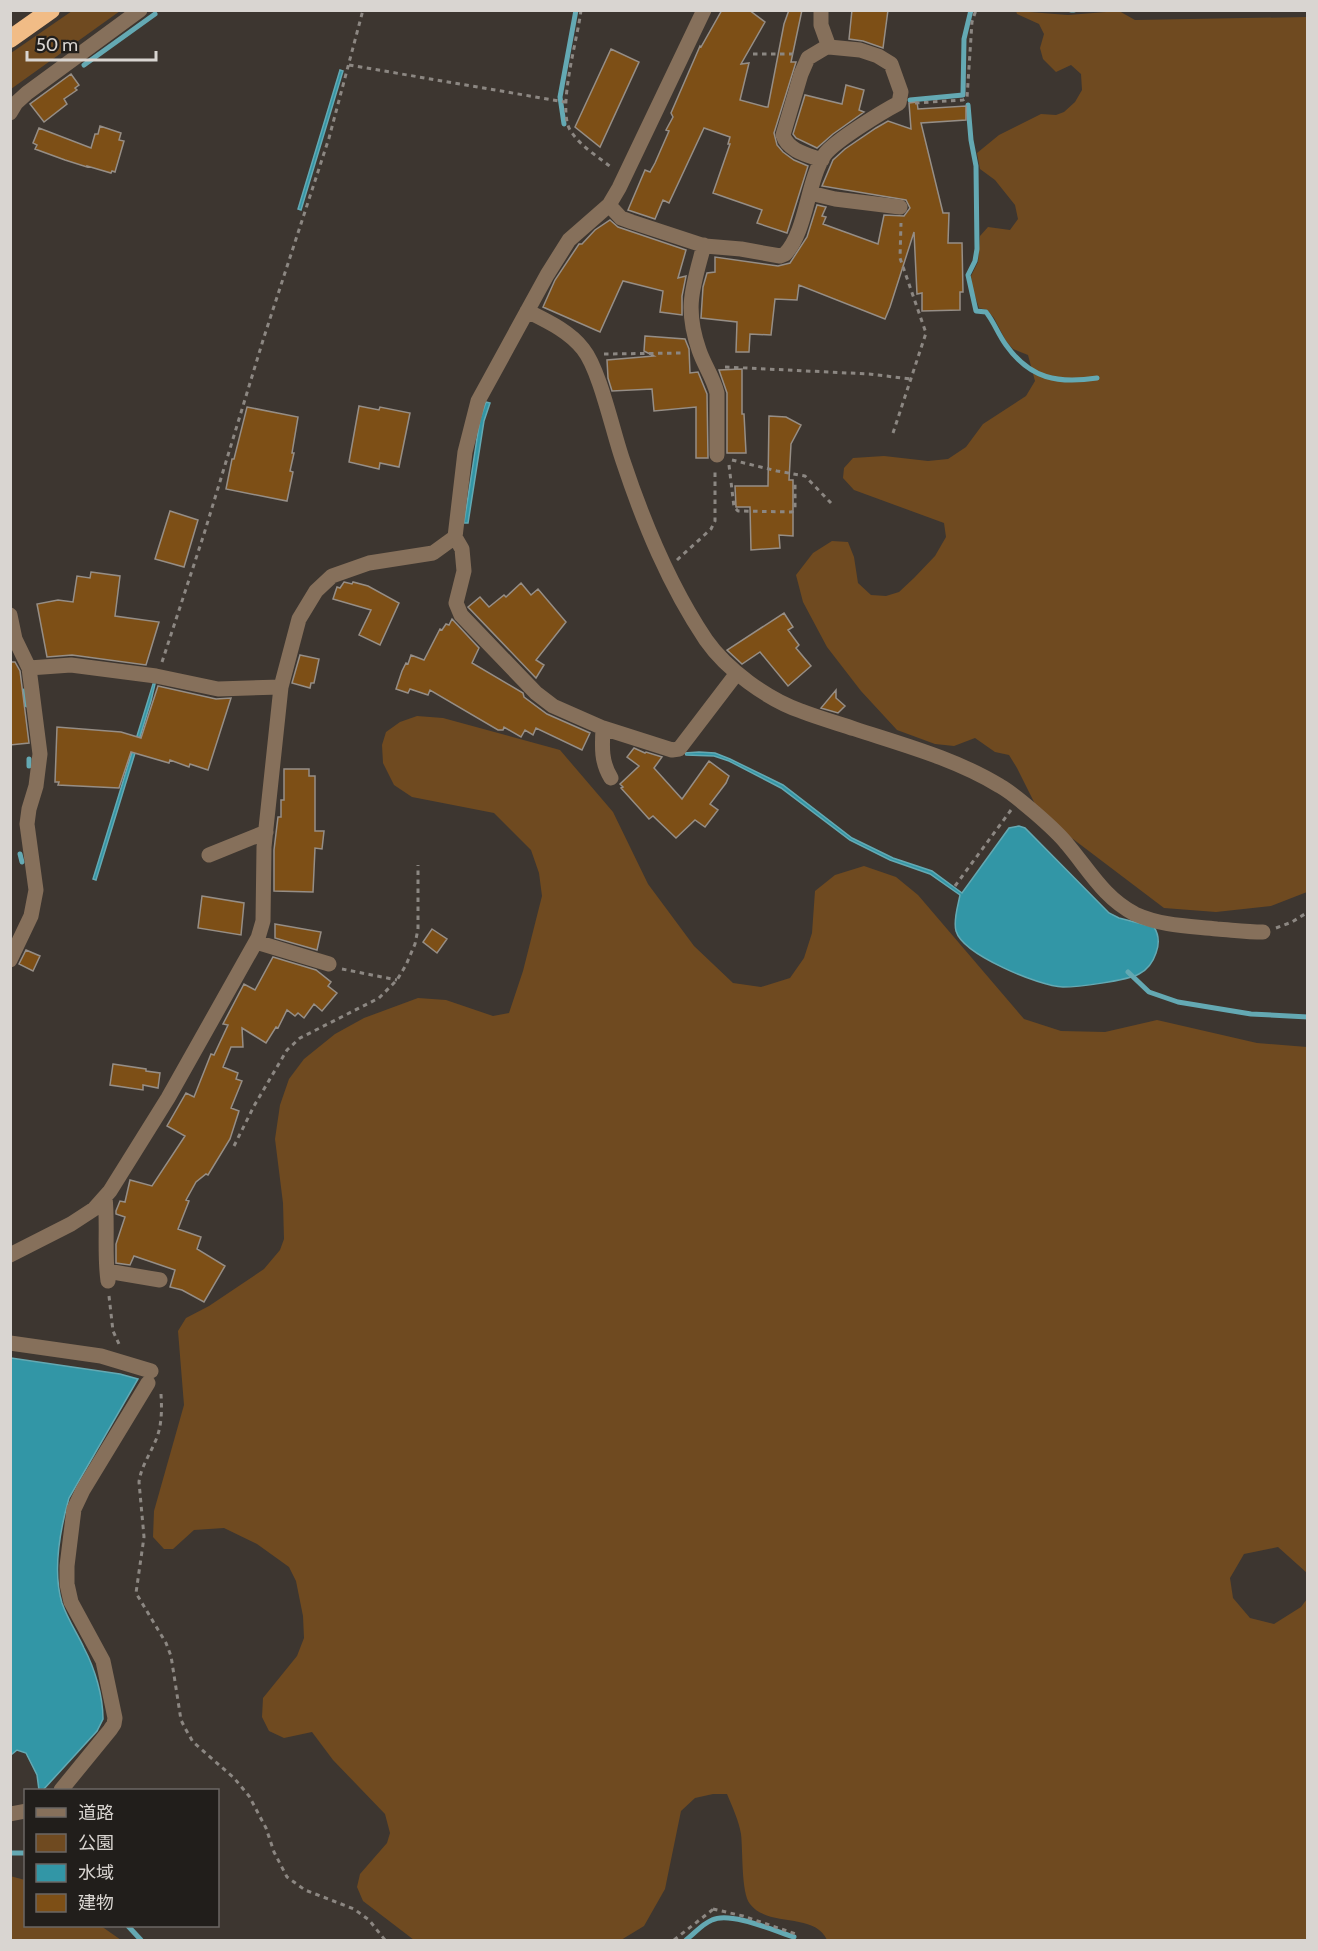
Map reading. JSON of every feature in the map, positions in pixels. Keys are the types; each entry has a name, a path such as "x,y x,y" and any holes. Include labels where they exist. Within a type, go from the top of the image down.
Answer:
{"highway":[{"path":"10,39 51,10"}],"street":[{"path":"10,113 16,103 27,93 140,10"},
{"path":"704,10 625,178 609,205 570,240 547,275 486,385 475,412 465,452 455,537 462,549 464,571 456,603 461,615 536,693 553,706 603,728 672,750 677,750 736,673"},
{"path":"821,10 821,25 828,45"},
{"path":"609,205 621,218 704,245 780,256 785,254 796,233 826,153 878,114 898,103 901,92 891,64 878,56 860,50 828,45 808,58 783,135 785,142 804,154 822,160"},
{"path":"810,193 836,199 900,207"},
{"path":"704,245 692,290 690,318 699,351 717,393 717,454"},
{"path":"527,311 553,324 573,338 585,351 652,542 706,640 736,673 757,688 798,711 945,759 1002,787 1065,841 1091,877 1117,904 1152,921 1171,926 1263,932"},
{"path":"10,1255 71,1224 94,1209 105,1197 168,1098 256,942 262,921 266,832 281,687 299,619 308,603 332,576 355,566 433,553 455,537"},
{"path":"10,615 15,639 29,668 40,754 27,824 36,890 31,916 10,960"},
{"path":"29,668 71,665 218,688 281,687"},
{"path":"603,728 604,767 611,778"},
{"path":"210,855 266,832"},
{"path":"256,942 329,964"},
{"path":"105,1197 107,1276 160,1280"},
{"path":"10,1343 101,1356 149,1377 74,1509 67,1584 71,1602 103,1661 115,1718 110,1730 63,1789"}],"path":[{"path":"159,677 261,347 329,138 363,10"},
{"path":"581,10 562,102 566,118 570,129 579,141 625,178"},
{"path":"898,103 967,98 972,22 976,10"},
{"path":"753,54 790,54 828,45"},
{"path":"349,65 562,102"},
{"path":"893,432 926,333 900,258 900,207"},
{"path":"588,357 699,351"},
{"path":"708,369 730,367 869,374 912,379"},
{"path":"667,571 711,529 715,521 717,454"},
{"path":"795,483 796,504 792,512 735,510 728,458 805,476 831,503"},
{"path":"955,886 1018,800"},
{"path":"234,1146 254,1106 287,1050 300,1038 379,998 397,980 415,944 418,929 418,865"},
{"path":"1263,932 1292,922 1308,912"},
{"path":"329,964 340,969 397,980"},
{"path":"107,1276 113,1331 116,1340 123,1348"},
{"path":"149,1377 158,1378 162,1407 156,1441 140,1473 144,1537 136,1593 166,1643 171,1656 181,1720 193,1742 234,1778 249,1796 287,1877 305,1890 354,1909 369,1920 385,1941"},
{"path":"675,1941 714,1908 796,1934"}],"green space":[{"path":"72,11 120,11 11,89 11,53"},
{"path":"1016,11 1068,15 1119,11 1135,20 1307,17 1307,892 1271,906 1216,912 1164,908 1069,836 1037,808 1009,755 995,752 975,738 954,746 935,744 897,730 861,691 827,647 803,602 796,575 813,553 832,541 848,542 854,557 858,583 871,595 886,596 899,592 914,578 935,556 946,537 944,523 854,490 843,478 844,468 853,458 884,456 928,461 948,459 966,447 983,424 1026,396 1035,381 1028,355 1013,349 1006,341 994,318 987,310 979,308 972,287 971,276 978,262 980,236 988,227 1010,230 1018,219 1015,205 995,180 980,169 977,153 999,135 1041,114 1056,115 1064,112 1075,102 1082,90 1081,74 1071,65 1056,72 1043,59 1040,48 1044,34 1039,24 1017,14"},
{"path":"417,716 443,718 560,750 613,812 648,884 694,946 733,983 761,987 790,978 804,958 812,933 815,891 835,875 864,866 896,877 918,895 1024,1019 1061,1031 1105,1032 1157,1020 1257,1043 1307,1047 1307,1573 1278,1547 1244,1554 1230,1578 1233,1598 1250,1618 1274,1624 1301,1607 1307,1599 1307,1940 827,1940 821,1931 812,1926 768,1916 750,1904 745,1891 740,1829 727,1794 695,1798 681,1811 665,1889 644,1926 621,1940 414,1940 363,1901 357,1887 360,1874 387,1843 390,1833 385,1814 333,1760 312,1732 284,1738 269,1731 262,1717 263,1698 297,1656 304,1638 303,1616 296,1581 289,1567 257,1544 224,1528 194,1530 173,1549 164,1549 153,1537 154,1511 184,1405 178,1331 186,1318 209,1306 264,1269 280,1250 284,1239 283,1203 275,1139 280,1105 289,1079 304,1059 335,1034 364,1018 418,998 446,1000 493,1016 509,1013 523,971 542,896 539,873 531,850 494,813 412,797 394,785 383,763 382,745 386,732 400,722"},
{"path":"10,1876 24,1880 24,1927 102,1927 121,1940 11,1940"}],"water":[{"path":"340,70 343,71 301,210 298,209"},
{"path":"486,402 490,403 484,421 468,523 464,523 480,419"},
{"path":"153,684 155,684 151,701 96,880 93,879"},
{"path":"685,753 715,753 783,785 852,838 893,858 932,871 962,893 1009,828 1019,826 1025,828 1109,913 1119,918 1154,927 1158,940 1155,956 1145,970 1133,977 1070,987 1037,981 1003,968 972,950 956,931 955,918 960,895 930,874 890,860 850,840 781,788 729,761 714,756 686,755"},
{"path":"11,1358 120,1374 138,1379 69,1498 58,1550 57,1564 62,1603 95,1674 102,1701 103,1719 97,1731 44,1789 39,1789 37,1775 26,1753 17,1750 11,1755"}],"building":[{"path":"722,10 749,10 765,22 741,64 749,63 740,100 768,107 784,24 789,10 802,10 791,62 796,62 774,133 777,145 783,152 808,166 787,233 757,223 762,210 713,193 730,144 728,144 730,137 704,128 669,203 663,200 655,219 628,210 645,170 650,172 655,163 669,131 666,130 673,117 671,113 700,46"},
{"path":"852,10 888,10 883,48 849,39"},
{"path":"611,49 639,62 600,147 575,127"},
{"path":"71,74 79,85 75,88 77,90 64,99 67,104 44,122 30,104"},
{"path":"846,85 864,90 859,110 864,112 817,148 796,138 793,134 805,95 842,104"},
{"path":"917,102 918,109 966,106 966,120 921,123 943,213 949,213 948,243 962,243 963,292 960,292 960,310 922,311 922,293 917,294 914,232 885,319 799,285 797,300 775,299 771,335 750,334 749,352 736,352 737,322 701,318 703,287 707,273 715,272 715,257 778,266 790,263 807,237 817,205 826,207 822,216 826,217 823,224 878,244 884,215 904,216 910,208 906,200 822,186 833,160 876,128 888,121 911,129 909,103"},
{"path":"100,126 121,133 119,140 124,141 115,172 111,173 65,160 35,149 37,145 33,143 39,128 91,148"},
{"path":"610,220 618,227 686,250 678,278 686,276 682,296 682,315 660,312 663,291 623,281 600,332 543,307 555,280 579,244 582,244 595,230"},
{"path":"645,336 685,339 689,349 690,373 698,372 707,394 708,458 696,458 696,407 654,411 652,389 612,391 608,378 607,360 654,356 644,351"},
{"path":"742,369 742,414 744,414 746,453 727,453 727,393 719,370"},
{"path":"359,406 379,410 380,407 410,413 399,467 380,463 379,469 349,462"},
{"path":"247,407 298,417 290,471 293,472 287,501 226,489"},
{"path":"769,416 786,417 801,425 791,444 789,480 793,480 793,536 779,535 780,548 751,550 750,507 736,507 735,486 768,486"},
{"path":"170,511 198,520 184,567 155,559"},
{"path":"91,572 120,576 115,616 159,622 146,665 72,655 47,657 37,604 58,600 73,602 77,576 90,578"},
{"path":"344,582 368,586 399,603 380,645 359,635 371,610 333,599 337,587 340,588"},
{"path":"521,583 531,595 538,589 566,622 536,660 544,665 536,678 468,607 480,597 489,607 504,595 506,597"},
{"path":"784,613 793,627 788,630 799,645 796,648 811,666 788,686 760,652 742,664 727,650"},
{"path":"452,619 479,648 472,663 523,693 524,697 547,714 590,733 582,750 536,728 533,735 525,730 521,737 504,727 503,730 498,730 430,690 428,695 410,689 408,693 396,689 411,655 424,660 440,629 442,630 446,624 449,625"},
{"path":"300,655 319,659 314,683 311,683 310,688 292,683"},
{"path":"10,662 15,662 20,671 29,743 10,745"},
{"path":"158,686 216,699 231,698 208,770 190,764 189,767 170,760 169,763 131,752 119,788 58,785 59,782 55,782 57,727 121,732 141,738"},
{"path":"836,690 836,698 845,706 838,713 821,708"},
{"path":"634,748 662,757 654,768 682,799 709,761 729,776 710,804 718,810 705,827 695,820 676,838 653,816 649,819 621,788 623,787 620,784 639,766 627,757"},
{"path":"284,769 309,769 309,776 315,776 315,831 324,831 322,849 315,848 313,892 274,891 274,850 278,817 281,817 281,800 284,800"},
{"path":"202,896 244,903 241,935 198,928"},
{"path":"275,924 321,932 317,950 275,938"},
{"path":"432,929 447,939 437,953 423,942"},
{"path":"26,950 40,956 33,971 19,964"},
{"path":"273,957 316,970 331,982 328,986 337,993 322,1011 314,1004 304,1018 298,1013 295,1016 287,1010 278,1028 276,1027 266,1043 242,1028 243,1047 231,1047 223,1067 238,1073 236,1079 242,1081 231,1108 239,1111 230,1139 208,1175 206,1174 196,1182 186,1200 189,1201 178,1229 201,1237 197,1249 225,1266 204,1302 182,1290 170,1287 175,1270 134,1256 130,1265 116,1263 116,1244 125,1217 116,1214 116,1211 120,1201 125,1202 130,1180 152,1186 185,1136 167,1126 186,1093 194,1097 211,1054 214,1055 228,1025 223,1024 244,984 255,990"},
{"path":"113,1064 160,1073 158,1088 143,1085 143,1090 110,1085"}],"waterway":[{"path":"564,124 560,97 576,10"},
{"path":"910,100 963,95 964,39 971,10"},
{"path":"84,65 155,14"},
{"path":"968,105 976,166 977,249 975,261 968,275 976,311 986,312 1015,356 1035,372 1057,379 1097,378"},
{"path":"24,691 27,705"},
{"path":"29,759 29,766"},
{"path":"20,854 22,862"},
{"path":"1128,972 1149,992 1178,1002 1251,1014 1308,1017"},
{"path":"10,1853 24,1853"},
{"path":"686,1940 705,1924 720,1918 753,1923 794,1937"},
{"path":"129,1927 141,1940"}]}
